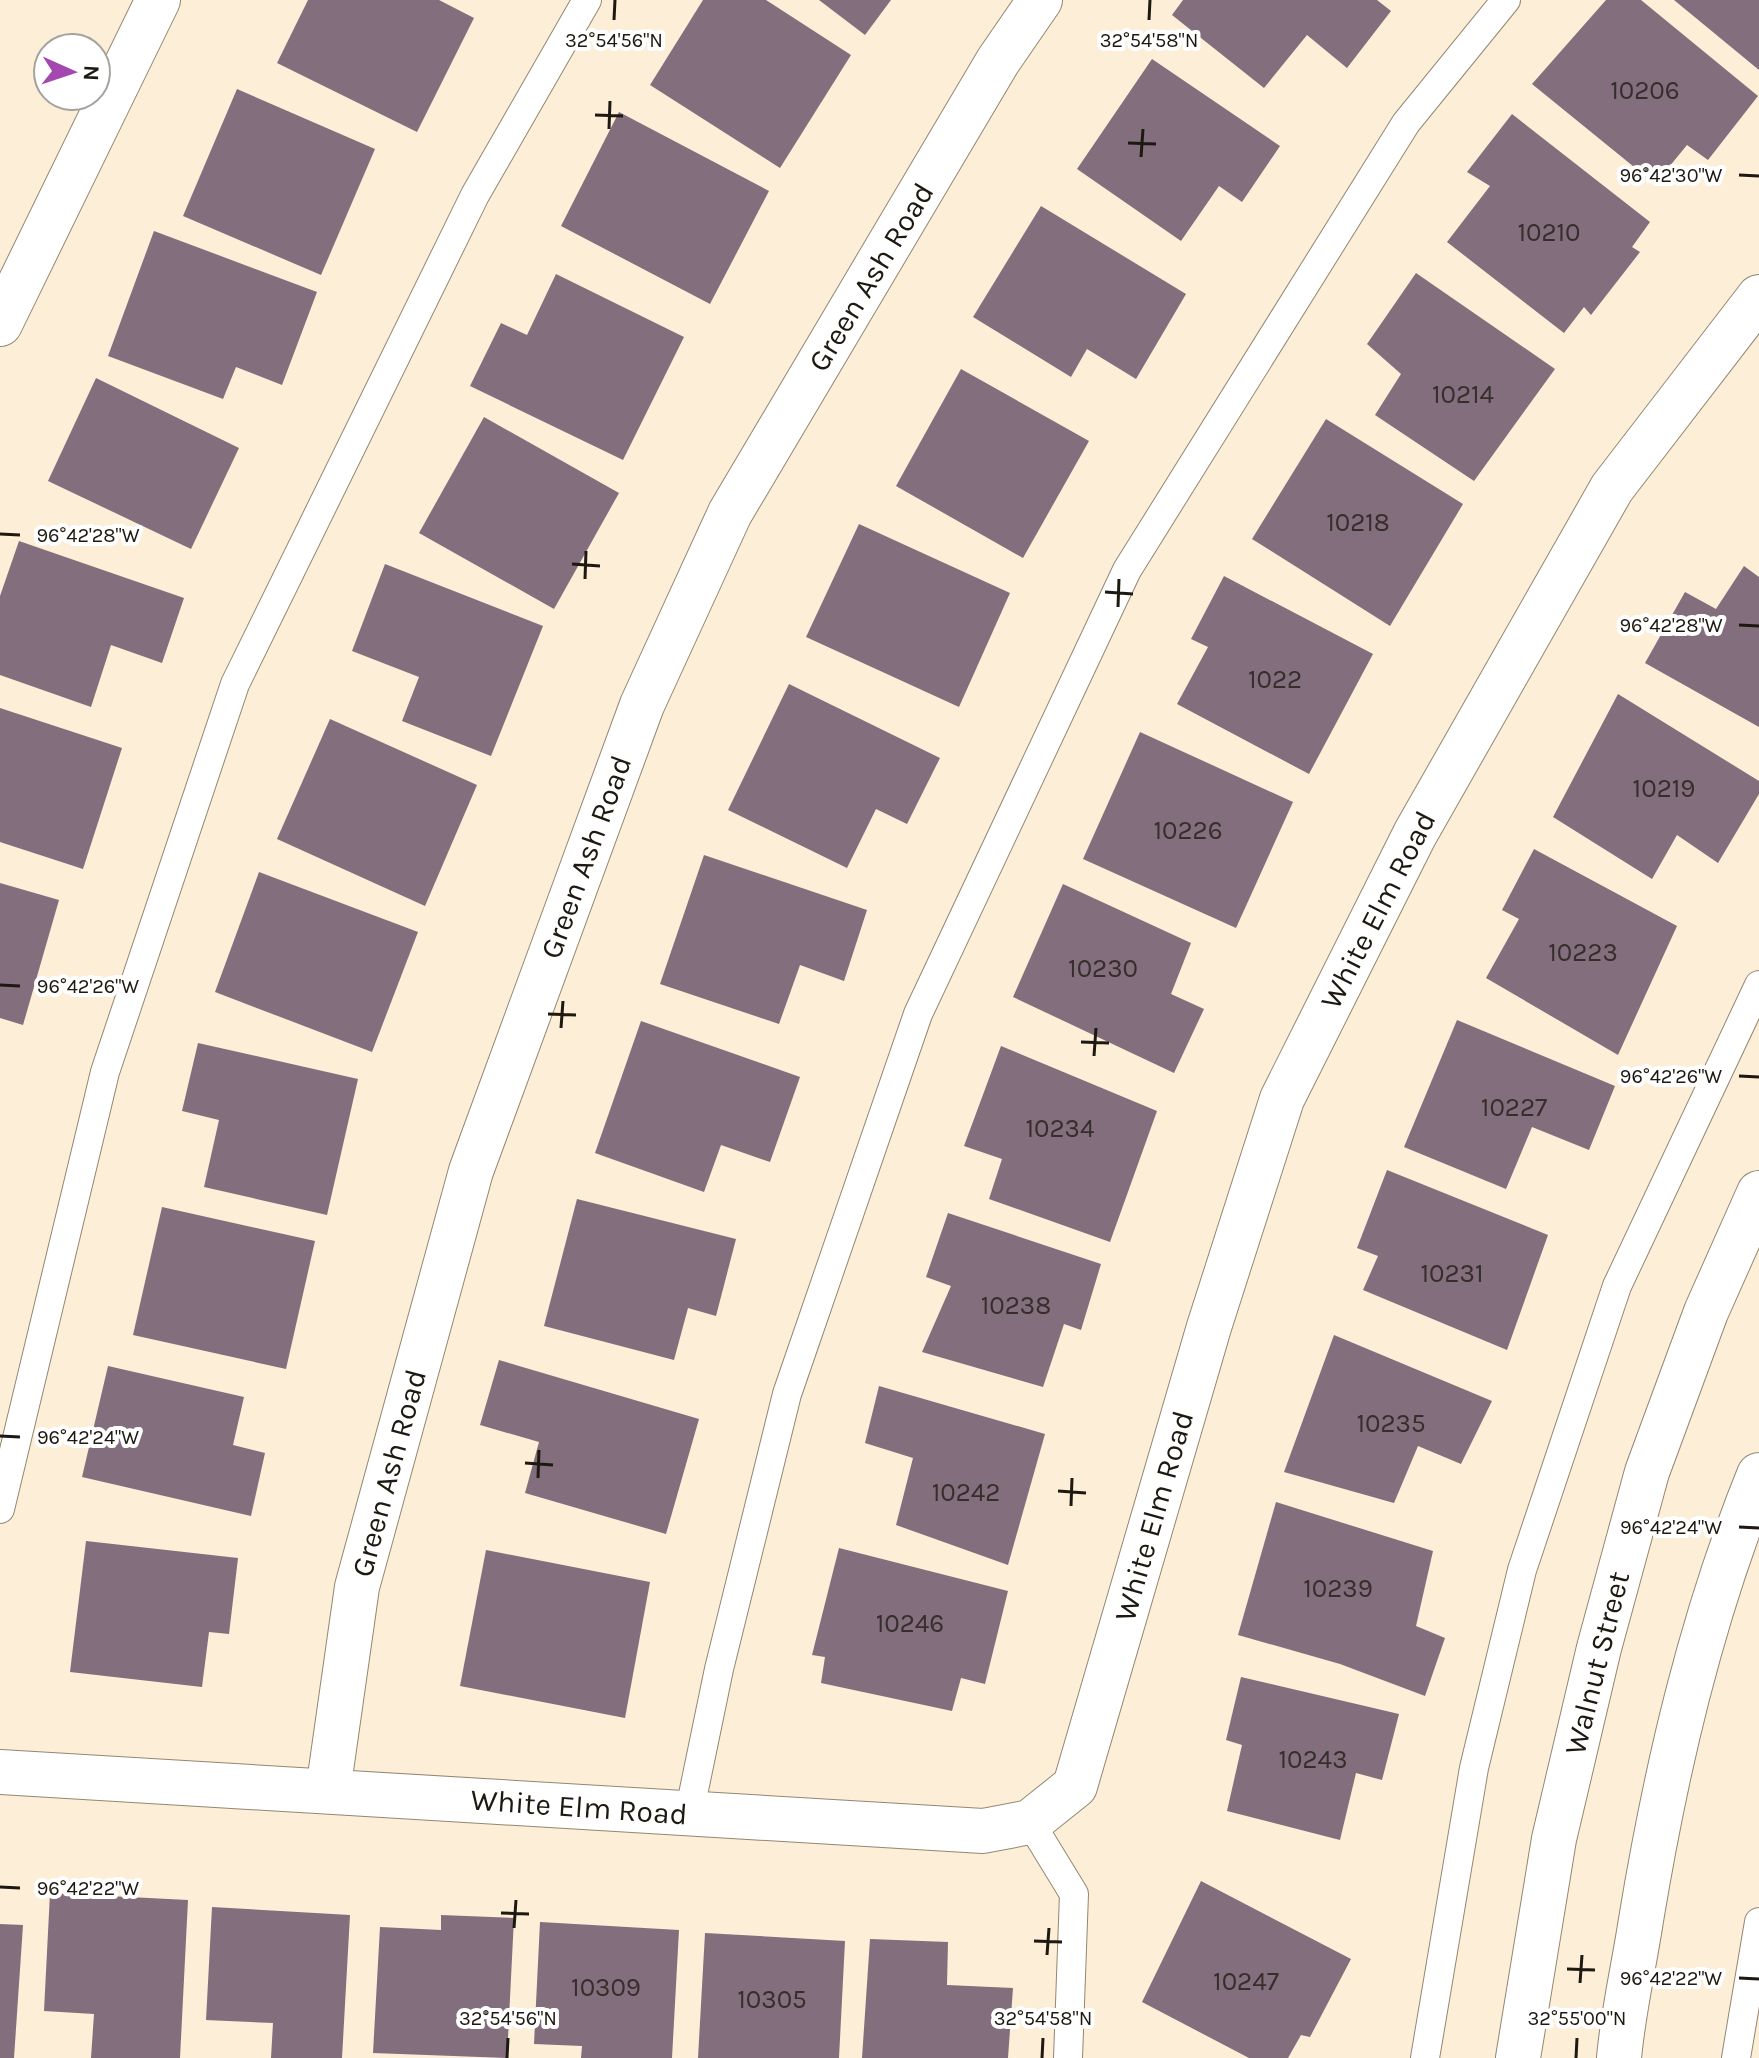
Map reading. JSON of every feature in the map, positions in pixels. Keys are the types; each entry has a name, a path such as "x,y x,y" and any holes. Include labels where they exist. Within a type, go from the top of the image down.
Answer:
{"street":[{"path":"0,324 158,0"},
{"name":"Green Ash Road","path":"328,1791 357,1587 471,1171 642,705 730,513 998,61 1040,0"},
{"name":"White Elm Road","path":"0,1772 983,1831 1030,1822 1075,1786 1209,1327 1282,1099 1415,834 1612,488 1759,297"},
{"name":"Walnut Street","path":"1518,2058 1554,1839 1599,1648 1647,1472 1706,1312 1759,1193"},
{"path":"1619,2058 1653,1849 1680,1726 1728,1551 1759,1475"}],"lane":[{"path":"0,1509 105,1072 235,684 475,195 587,0"},
{"path":"689,1814 719,1669 787,1394 918,1014 1127,570 1406,123 1506,0"},
{"path":"1425,2058 1474,1768 1522,1570 1617,1286 1759,985"},
{"path":"1030,1822 1074,1894 1068,2058"},
{"path":"1736,2058 1759,1922"}],"building":[{"path":"308,0 439,0 474,18 417,132 277,63"},
{"path":"703,0 766,0 851,55 780,168 650,85"},
{"path":"819,0 891,0 865,35"},
{"path":"1183,0 1377,0 1391,11 1347,68 1307,35 1264,88 1172,15"},
{"path":"1606,0 1641,0 1758,96 1708,160 1687,145 1655,184 1532,84"},
{"path":"1674,0 1759,0 1759,70"},
{"path":"1152,59 1280,146 1242,202 1219,186 1181,241 1077,169"},
{"path":"237,89 375,149 321,275 183,216"},
{"path":"619,112 769,191 710,304 561,226"},
{"path":"1512,114 1650,222 1632,247 1640,252 1591,315 1584,307 1564,333 1447,242 1490,186 1467,172"},
{"path":"1041,206 1186,294 1136,379 1087,349 1071,377 973,317"},
{"path":"154,231 317,292 282,385 236,367 223,399 108,356"},
{"path":"1416,273 1555,369 1474,481 1375,415 1401,374 1367,344"},
{"path":"556,274 684,337 623,460 470,386 501,323 527,335"},
{"path":"961,369 1089,441 1023,558 896,486"},
{"path":"96,378 239,448 191,549 48,481"},
{"path":"484,417 619,493 554,609 419,533"},
{"path":"1326,419 1463,504 1390,626 1252,539"},
{"path":"859,524 1010,593 959,707 806,637"},
{"path":"19,541 184,598 162,663 111,645 91,707 0,675 0,596"},
{"path":"385,564 543,626 491,756 402,721 419,677 352,651"},
{"path":"1744,566 1759,577 1759,727 1645,663 1685,592 1716,609"},
{"path":"1224,576 1373,654 1309,774 1177,704 1208,647 1191,639"},
{"path":"789,684 940,758 907,824 876,809 847,868 728,810"},
{"path":"1618,694 1759,781 1759,794 1718,863 1677,835 1652,879 1553,817"},
{"path":"0,708 122,748 83,869 0,842"},
{"path":"330,719 477,785 425,906 277,839"},
{"path":"1140,732 1293,802 1236,928 1083,859"},
{"path":"1534,849 1677,926 1618,1055 1486,978 1519,919 1502,910"},
{"path":"704,855 867,910 844,981 800,965 779,1024 660,984"},
{"path":"259,872 418,932 372,1052 215,992"},
{"path":"0,883 59,900 23,1025 0,1018"},
{"path":"1063,884 1191,943 1171,994 1204,1009 1174,1073 1013,997"},
{"path":"1457,1020 1615,1086 1589,1150 1532,1127 1506,1189 1404,1147"},
{"path":"641,1021 800,1077 770,1162 721,1145 704,1192 595,1153"},
{"path":"198,1043 358,1079 327,1215 204,1187 219,1120 182,1111"},
{"path":"1001,1046 1157,1111 1110,1242 989,1199 1002,1159 964,1146"},
{"path":"1387,1170 1548,1235 1507,1350 1363,1290 1378,1256 1357,1248"},
{"path":"577,1199 736,1239 716,1316 688,1308 674,1360 544,1326"},
{"path":"162,1207 315,1241 286,1369 133,1335"},
{"path":"948,1213 1101,1264 1081,1330 1064,1324 1043,1387 922,1352 951,1286 926,1277"},
{"path":"1334,1335 1492,1401 1461,1464 1418,1446 1394,1503 1284,1472"},
{"path":"499,1360 699,1419 666,1534 525,1493 539,1442 480,1425"},
{"path":"108,1366 244,1397 233,1445 265,1453 251,1516 82,1477"},
{"path":"879,1386 1045,1434 1008,1565 896,1525 913,1458 865,1443"},
{"path":"1276,1502 1433,1551 1416,1626 1445,1638 1425,1696 1340,1664 1238,1635"},
{"path":"86,1541 238,1558 229,1634 209,1632 202,1687 70,1672"},
{"path":"839,1548 1008,1591 985,1684 961,1678 952,1711 821,1683 825,1657 812,1655"},
{"path":"486,1550 650,1582 625,1718 460,1686"},
{"path":"1241,1677 1399,1714 1382,1780 1356,1773 1340,1840 1227,1811 1242,1745 1226,1740"},
{"path":"1201,1881 1351,1959 1310,2037 1301,2035 1288,2058 1249,2058 1142,2002"},
{"path":"50,1893 188,1900 180,2058 91,2058 94,2014 44,2011"},
{"path":"212,1907 350,1915 342,2058 271,2058 273,2023 206,2020"},
{"path":"441,1915 514,1918 507,2058 373,2053 380,1927 441,1930"},
{"path":"540,1922 679,1930 672,2058 581,2058 582,2046 534,2044"},
{"path":"0,1924 23,1925 14,2058 0,2058"},
{"path":"705,1933 845,1941 839,2058 698,2058"},
{"path":"870,1939 948,1942 947,1985 1013,1988 1008,2058 862,2058"}]}
